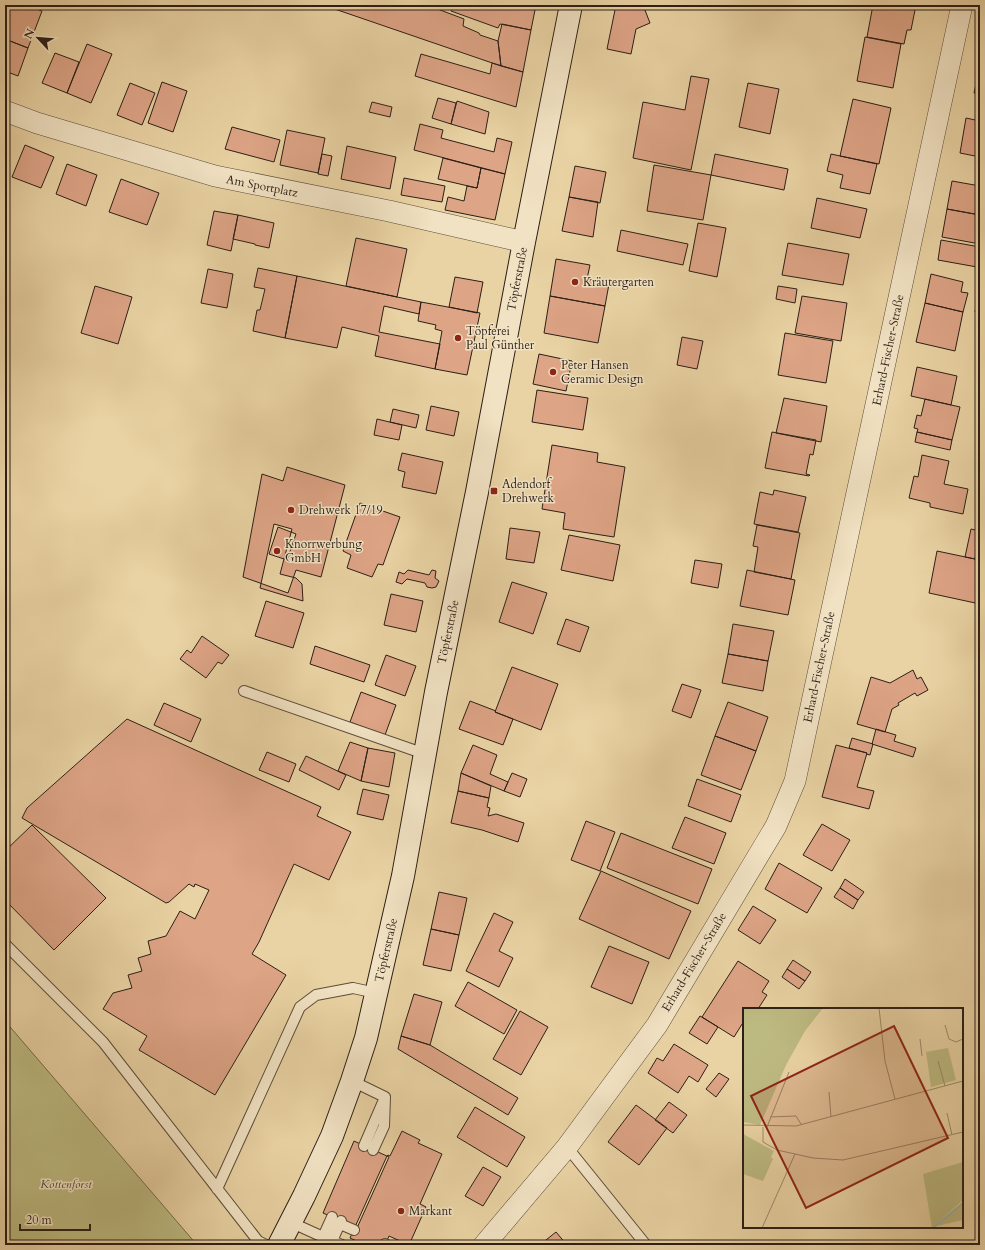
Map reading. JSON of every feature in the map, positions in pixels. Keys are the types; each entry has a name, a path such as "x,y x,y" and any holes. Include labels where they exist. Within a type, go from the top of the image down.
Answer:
{"main road":[{"name":"Töpferstraße","path":"279,1245 332,1136 366,1038 404,876 436,692 477,492 524,242 571,5"}],"street":[{"name":"Erhard-Fischer-Straße","path":"484,1245 567,1147 657,1025 776,826 795,781 962,5"},
{"name":"Am Sportplatz","path":"5,111 37,123 215,176 390,211 524,242"}],"lane":[{"path":"244,691 425,754"},
{"path":"5,944 103,1042 258,1241 266,1245"},
{"path":"217,1189 300,1007 316,995 353,988 376,993"},
{"path":"352,1081 385,1097 384,1126 368,1148"},
{"path":"567,1147 646,1245"},
{"path":"290,1222 332,1241 338,1221 354,1230"}],"green space":[{"name":"Kottenforst","path":"5,1021 197,1245 5,1245"}],"building":[{"path":"11,5 26,5 42,11 28,48 5,39 5,20"},
{"path":"323,5 427,5 464,19 463,26 479,33 480,35 498,41 501,66"},
{"path":"453,5 536,5 531,30 500,24 498,28 451,11"},
{"path":"616,5 643,5 650,23 636,29 631,54 607,49"},
{"path":"873,5 916,5 911,30 907,30 904,44 867,37"},
{"path":"502,24 531,30 523,72 501,66 498,41"},
{"path":"865,37 901,44 893,88 857,81"},
{"path":"5,39 28,48 18,76 5,71"},
{"path":"87,44 112,54 91,103 67,93"},
{"path":"55,53 79,62 67,93 42,83"},
{"path":"421,54 490,74 492,63 523,72 516,107 415,76"},
{"path":"980,66 980,94 974,93"},
{"path":"691,76 709,79 691,170 633,158 643,102 685,110"},
{"path":"162,82 187,91 173,132 148,123"},
{"path":"130,83 155,93 142,125 117,115"},
{"path":"748,83 779,89 770,134 739,127"},
{"path":"438,98 456,103 451,124 432,118"},
{"path":"853,99 891,108 879,164 840,156"},
{"path":"457,101 489,112 485,134 451,124"},
{"path":"372,102 392,107 390,117 369,112"},
{"path":"966,118 980,121 980,157 960,153"},
{"path":"420,124 443,130 441,138 494,152 497,138 512,142 505,174 414,150"},
{"path":"232,127 280,140 274,162 225,149"},
{"path":"287,130 325,138 318,173 280,165"},
{"path":"25,145 54,157 41,188 12,177"},
{"path":"347,146 396,157 390,189 341,179"},
{"path":"322,154 332,156 328,176 318,174"},
{"path":"715,154 788,169 784,190 711,175"},
{"path":"831,154 877,164 870,194 840,188 843,175 827,171"},
{"path":"443,158 481,168 477,188 438,179"},
{"path":"67,164 97,175 86,206 56,194"},
{"path":"654,165 711,175 703,220 647,211"},
{"path":"575,166 606,172 600,203 569,197"},
{"path":"481,168 505,174 495,220 445,210 448,197 464,201 467,186 477,188"},
{"path":"404,178 445,186 442,202 401,195"},
{"path":"121,179 159,193 147,225 109,212"},
{"path":"952,181 980,186 980,215 947,209"},
{"path":"569,197 598,202 593,237 562,231"},
{"path":"817,198 867,209 860,238 811,228"},
{"path":"947,209 980,215 980,244 942,237"},
{"path":"214,211 238,215 231,251 207,245"},
{"path":"238,215 274,223 269,248 233,239"},
{"path":"698,223 726,228 717,277 689,271"},
{"path":"621,230 688,244 683,265 617,251"},
{"path":"356,238 407,249 397,297 346,286"},
{"path":"941,240 980,247 977,267 938,260"},
{"path":"788,243 849,254 843,285 782,275"},
{"name":"Kräutergarten","path":"556,259 590,265 587,279 609,284 605,306 550,296"},
{"path":"258,268 297,276 285,338 253,331 257,310 260,310 265,289 254,287"},
{"path":"208,269 233,274 227,308 201,303"},
{"path":"931,274 963,282 961,292 968,293 963,312 925,303"},
{"path":"297,276 421,302 419,314 384,306 379,332 440,344 435,369 375,356 379,336 342,327 337,348 285,338"},
{"path":"455,277 483,282 477,313 449,307"},
{"path":"95,286 132,297 118,344 81,333"},
{"path":"778,286 797,289 795,303 776,299"},
{"path":"978,293 980,294 980,313 975,312"},
{"path":"550,296 605,306 598,343 544,333"},
{"path":"802,296 847,303 841,341 795,333"},
{"name":"Töpferei Paul Günther","path":"421,302 480,313 467,375 435,369 442,331 435,329 436,325 418,321"},
{"path":"925,303 963,312 955,351 916,342"},
{"path":"785,333 833,341 826,383 778,375"},
{"path":"682,337 703,341 697,369 677,365"},
{"name":"Peter Hansen Ceramic Design","path":"539,354 572,361 566,391 533,384"},
{"path":"917,367 957,376 951,405 911,396"},
{"path":"537,390 588,398 583,430 532,422"},
{"path":"784,398 827,406 821,442 776,433"},
{"path":"925,399 960,407 952,440 917,432 918,429 914,428 917,415 921,416"},
{"path":"431,406 459,412 454,436 426,430"},
{"path":"393,409 419,415 416,428 390,422"},
{"path":"377,419 402,425 399,440 374,435"},
{"path":"772,432 816,440 813,455 810,454 806,474 810,475 809,476 765,468"},
{"path":"917,432 952,440 950,450 915,442"},
{"path":"552,445 598,453 597,462 625,467 614,537 563,529 565,513 542,509"},
{"path":"402,453 443,462 436,494 402,487 405,472 398,470"},
{"path":"922,455 949,461 944,484 968,489 963,514 930,507 930,503 909,498 914,476 918,477"},
{"path":"287,467 345,485 321,577 296,570 288,593 243,577 262,474 283,481","holes":["278,527 296,534 287,560 269,554"]},
{"path":"774,490 806,497 798,532 754,524 760,492 773,495"},
{"path":"360,503 400,517 383,565 378,564 372,577 347,568 351,555 343,551"},
{"name":"Knorrwerbung GmbH","path":"274,524 292,529 280,574 296,578 302,584 303,601 260,588"},
{"path":"757,525 800,533 791,579 754,572 758,547 753,546"},
{"path":"510,528 540,532 534,563 506,559"},
{"path":"971,529 980,531 975,559 965,557"},
{"path":"569,535 620,545 613,581 561,570"},
{"path":"977,547 980,548 980,604 929,593 937,551 975,559"},
{"path":"695,560 722,564 718,588 691,583"},
{"path":"408,570 429,575 432,570 436,571 435,578 439,581 436,587 432,588 427,587 425,583 407,579 402,584 396,582 399,572 404,574"},
{"path":"747,570 795,580 788,615 740,606"},
{"path":"512,582 547,593 533,634 499,622"},
{"path":"391,594 423,601 416,632 384,625"},
{"path":"266,601 304,613 293,648 255,636"},
{"path":"566,619 589,627 580,652 557,644"},
{"path":"733,624 774,631 768,661 728,654"},
{"path":"202,636 229,655 222,664 218,662 206,678 180,659 187,650 191,653"},
{"path":"315,646 370,665 364,682 310,664"},
{"path":"728,654 768,661 763,691 722,683"},
{"path":"386,655 416,666 405,696 375,685"},
{"path":"512,667 558,684 541,730 495,712"},
{"path":"913,670 917,679 921,677 928,690 917,696 915,693 898,703 899,705 892,709 885,732 857,724 871,677 890,683"},
{"path":"682,684 701,690 691,718 672,711"},
{"path":"361,692 396,705 385,735 350,722"},
{"path":"470,701 513,719 503,745 459,729"},
{"path":"728,702 768,717 756,751 715,736"},
{"path":"164,703 201,719 191,742 154,725"},
{"path":"127,719 321,807 317,816 351,832 329,880 294,864 259,942 252,954 286,975 215,1095 139,1050 147,1036 103,1009 113,993 132,988 128,975 142,971 138,958 151,954 148,941 166,936 180,911 195,919 209,890 195,884 194,887 189,884 166,903 22,818 27,808"},
{"path":"876,729 896,735 894,741 916,748 913,757 872,744"},
{"path":"715,736 756,751 741,790 701,775"},
{"path":"852,738 873,744 870,755 849,748"},
{"path":"350,742 368,748 361,781 338,771"},
{"path":"473,745 497,755 490,774 508,782 504,791 461,773"},
{"path":"836,745 867,753 857,787 874,791 869,809 822,797"},
{"path":"368,748 395,753 389,787 361,781"},
{"path":"267,752 296,764 289,782 259,770"},
{"path":"306,756 346,775 339,790 299,770"},
{"path":"461,773 491,786 489,798 458,791"},
{"path":"512,773 527,779 520,797 504,791"},
{"path":"697,779 741,795 731,822 688,806"},
{"path":"363,789 389,795 383,820 357,814"},
{"path":"458,791 489,798 487,807 490,808 488,816 496,814 524,823 518,842 482,830 451,823"},
{"path":"685,817 726,833 714,864 672,848"},
{"path":"586,821 615,832 600,871 571,860"},
{"path":"822,824 850,840 832,871 803,855"},
{"path":"32,825 106,898 54,950 5,900 5,851"},
{"path":"621,833 712,869 698,904 607,868"},
{"path":"779,863 822,888 807,913 765,889"},
{"path":"601,871 691,911 669,959 579,919"},
{"path":"845,879 864,892 858,900 840,888"},
{"path":"840,888 858,900 853,909 834,897"},
{"path":"439,892 467,898 459,935 431,929"},
{"path":"753,906 776,920 760,944 738,930"},
{"path":"494,913 513,922 499,951 513,958 499,987 466,971"},
{"path":"431,929 459,935 451,971 423,965"},
{"path":"609,946 649,962 632,1004 591,987"},
{"path":"793,960 811,972 805,981 787,969"},
{"path":"738,961 769,981 762,992 767,995 759,1008 743,1008 743,1023 734,1037 702,1017"},
{"path":"787,969 805,981 799,989 782,977"},
{"path":"468,982 517,1010 504,1034 455,1006"},
{"path":"414,994 442,1002 430,1045 401,1036"},
{"path":"520,1011 548,1027 521,1075 493,1059"},
{"path":"700,1016 718,1027 707,1044 689,1033"},
{"path":"401,1036 430,1045 518,1098 508,1115 398,1049"},
{"path":"674,1044 708,1065 698,1082 689,1076 678,1093 648,1073 657,1058 663,1061"},
{"path":"719,1073 729,1079 716,1097 706,1089"},
{"path":"669,1102 687,1115 673,1133 655,1120"},
{"path":"636,1105 667,1128 639,1165 608,1142"},
{"path":"475,1107 525,1137 507,1167 457,1137"},
{"path":"402,1131 420,1140 418,1143 442,1154 420,1204 426,1207 409,1245 389,1236 385,1245 365,1245 350,1238 387,1156 390,1156"},
{"path":"354,1141 389,1157 357,1228 323,1213"},
{"path":"483,1167 501,1177 483,1206 465,1196"},
{"path":"556,1232 567,1245 539,1245 541,1244"}],"place":[{"name":"Kräutergarten","path":"575,282"},
{"name":"Töpferei Paul Günther","path":"458,338"},
{"name":"Peter Hansen Ceramic Design","path":"553,372"},
{"name":"Adendorf Drehwerk","path":"494,491"},
{"name":"Drehwerk 17/19","path":"291,510"},
{"name":"Knorrwerbung GmbH","path":"277,551"},
{"name":"Markant","path":"401,1211"}]}
